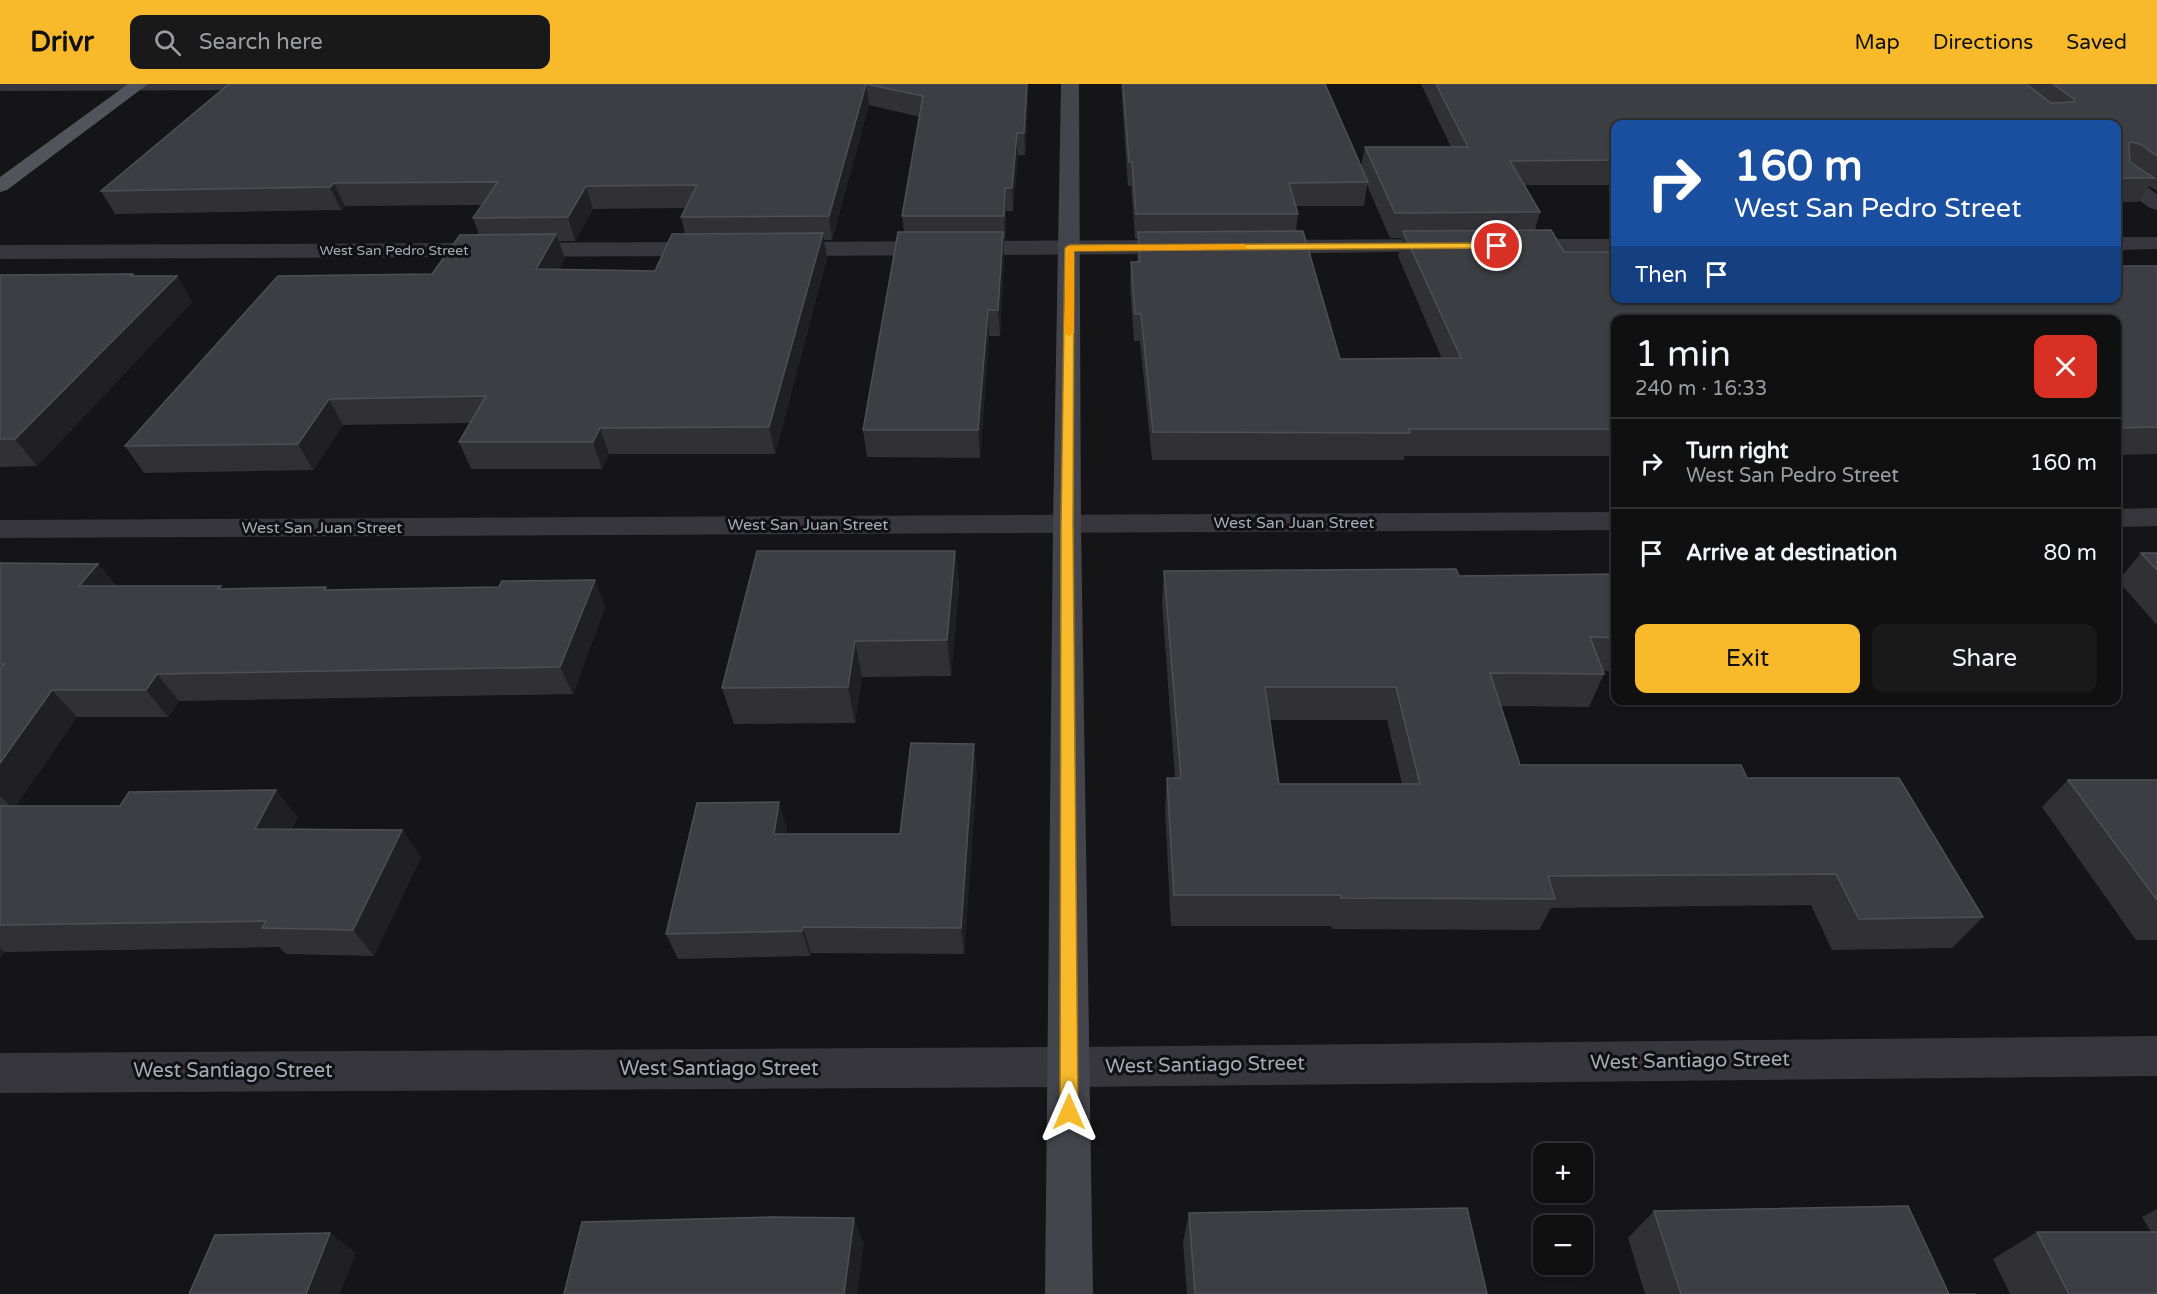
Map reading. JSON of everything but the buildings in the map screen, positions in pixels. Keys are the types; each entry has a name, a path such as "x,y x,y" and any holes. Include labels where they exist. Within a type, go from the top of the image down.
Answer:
{"main road":[{"path":"0,186 138,85"}],"street":[{"path":"1069,1294 1067,524 1071,84"},
{"path":"0,86 290,85"},
{"path":"2121,178 2157,204"},
{"path":"2121,244 2157,243"},
{"path":"1236,247 1461,246"},
{"path":"1497,246 1611,246"},
{"path":"761,249 1200,247"},
{"name":"West San Pedro Street","path":"0,252 725,249"},
{"path":"2121,518 2157,518"},
{"name":"West San Juan Street","path":"0,529 1611,521"},
{"name":"West Santiago Street","path":"0,1073 1069,1067 2157,1056"}],"slow traffic":[{"path":"1069,333 1070,248 1243,247"}],"route":[{"path":"1069,1112 1067,524 1070,248 1497,246"}]}
